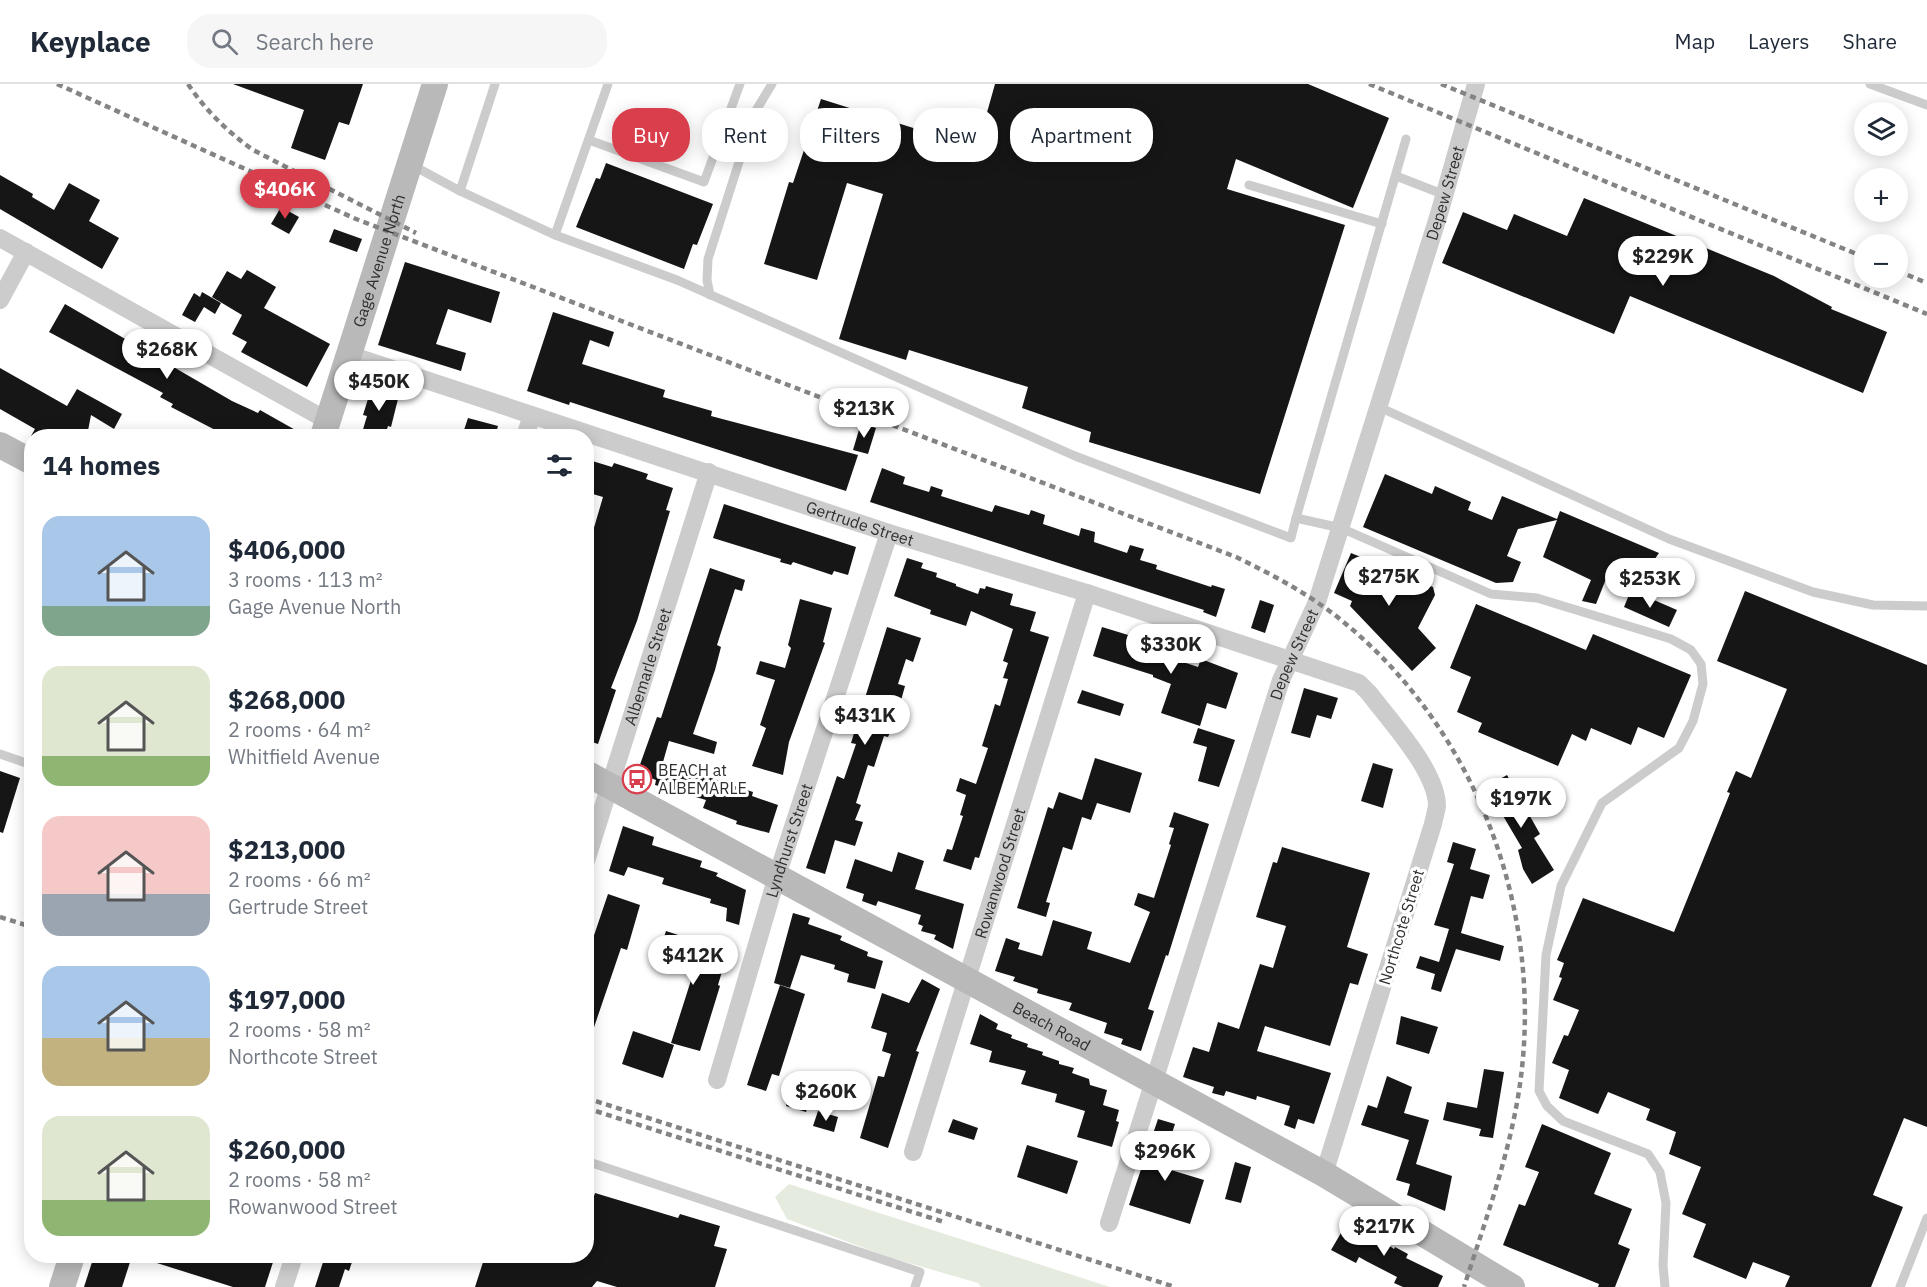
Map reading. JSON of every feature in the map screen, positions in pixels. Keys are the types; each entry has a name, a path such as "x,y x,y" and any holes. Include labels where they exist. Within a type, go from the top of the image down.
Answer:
{"street":[{"name":"Gage Avenue North","path":"326,429 435,84"},
{"name":"Depew Street","path":"1109,1223 1289,658 1317,603 1444,195 1476,84"},
{"path":"0,238 326,429"},
{"path":"0,300 26,252"},
{"name":"Gertrude Street","path":"350,355 573,429"},
{"path":"527,429 532,416"},
{"name":"Gertrude Street","path":"594,436 889,533 1088,593 1347,677 1370,693"},
{"path":"0,445 24,458"},
{"name":"Albemarle Street","path":"594,835 709,472"},
{"name":"Lyndhurst Street","path":"717,1080 777,876 889,533"},
{"name":"Rowanwood Street","path":"913,1152 1088,593"},
{"name":"Northcote Street","path":"1324,1174 1430,836 1437,805 1432,785 1424,769 1370,693"},
{"name":"Beach Road","path":"594,778 967,978 1324,1174 1512,1287"},
{"path":"62,1287 70,1263"},
{"path":"285,1287 292,1263"}],"lane":[{"path":"460,191 495,84"},
{"path":"555,235 608,84"},
{"path":"588,140 704,182 740,84"},
{"path":"710,295 706,280 708,259 755,112 772,84"},
{"path":"1870,84 1927,105"},
{"path":"410,164 460,191 555,235 710,295 1075,456 1291,538 1406,140"},
{"path":"1396,176 1444,195"},
{"path":"1249,185 1382,224"},
{"path":"1379,407 1669,539 1812,592 1873,605 1927,606"},
{"path":"1296,518 1341,528 1491,594 1537,598 1671,639 1691,650 1701,664 1703,684 1693,721 1679,748 1602,803 1561,886 1546,955 1539,1091 1547,1106 1563,1121 1648,1154 1660,1172 1666,1203 1662,1265 1665,1287"},
{"path":"0,754 24,763"},
{"path":"594,1164 920,1272 915,1287"},
{"path":"1900,1287 1927,1218"}],"shaded area":[{"path":"789,1184 1110,1287 981,1287 978,1283 888,1257 787,1219 775,1197"}],"building":[{"path":"233,84 363,84 349,125 339,122 325,160 291,148 304,110"},
{"path":"995,84 1308,84 1389,118 1353,208 1236,159 1227,189 1345,225 1260,494 1089,442 1091,432 1022,408 1028,387 909,350 906,360 839,339 883,194 847,183 817,280 764,264 789,182 793,183 800,162 901,162 901,124 913,128 913,162 998,162 998,108 988,108"},
{"path":"821,99 850,108 818,108"},
{"path":"606,163 713,204 697,245 693,244 684,269 576,227 596,178 600,179"},
{"path":"0,175 33,194 32,197 54,210 69,183 100,200 89,221 119,238 102,269 0,209"},
{"path":"1584,198 1774,276 1832,307 1831,309 1887,332 1863,393 1630,296 1614,334 1442,263 1463,212 1507,230 1514,214 1567,236"},
{"path":"281,207 299,217 289,234 271,224"},
{"path":"334,229 362,239 357,252 329,242"},
{"path":"405,262 500,292 491,323 448,309 436,344 466,353 461,371 378,345"},
{"path":"247,270 276,287 264,308 330,344 307,387 241,352 247,342 232,334 242,315 212,297 227,271 241,279"},
{"path":"202,292 221,303 215,314 204,307 195,322 182,315 194,293 200,297"},
{"path":"65,304 232,401 258,413 260,410 294,429 213,429 171,407 173,404 160,397 163,393 49,332"},
{"path":"553,312 614,332 609,347 590,340 582,364 665,390 663,397 712,411 711,416 858,455 846,491 570,402 569,405 527,391"},
{"path":"0,368 67,406 77,389 122,414 114,429 91,415 88,429 35,429 0,409"},
{"path":"372,386 399,395 391,427 363,429 367,416 363,415"},
{"path":"468,418 498,426 497,429 464,429"},
{"path":"861,423 876,428 868,454 853,450"},
{"path":"594,462 612,467 614,463 648,474 646,479 673,488 666,510 670,511 637,621 611,688 616,690 598,744 594,743 594,528 603,497 594,494"},
{"path":"882,468 905,477 903,484 929,492 931,486 943,490 941,496 992,512 995,505 1029,515 1031,510 1045,515 1043,524 1079,536 1081,528 1095,532 1094,542 1127,553 1130,545 1144,549 1140,560 1157,565 1156,569 1211,587 1212,585 1225,589 1216,617 1203,612 1204,610 870,502"},
{"path":"1385,474 1432,494 1435,486 1471,502 1468,510 1492,520 1502,496 1557,519 1560,511 1659,553 1652,563 1643,566 1623,559 1616,575 1606,579 1596,604 1582,601 1591,580 1543,557 1557,520 1518,529 1507,556 1521,562 1513,582 1496,583 1363,527"},
{"path":"724,504 856,547 848,575 834,571 832,575 793,562 791,565 780,562 781,559 713,538"},
{"path":"1351,553 1433,587 1435,595 1418,628 1436,648 1412,671 1350,606 1352,601 1334,593"},
{"path":"907,558 923,563 921,568 937,573 936,577 978,594 980,588 985,589 986,586 1013,594 1010,605 1036,612 1030,631 1049,637 979,858 975,857 971,870 943,861 947,849 952,850 963,816 960,815 966,795 956,791 960,778 976,784 988,748 982,746 995,704 1000,706 1008,679 1003,678 1008,663 1003,661 1013,629 971,611 966,626 930,614 931,610 894,596"},
{"path":"710,568 745,580 742,591 735,589 717,645 721,647 715,670 693,734 717,742 714,754 669,741 663,762 753,792 752,796 778,805 769,833 736,824 737,821 703,808 706,800 655,785 656,780 637,773 657,717 661,718"},
{"path":"1631,590 1677,610 1669,627 1624,607"},
{"path":"1745,591 1927,665 1927,1127 1904,1118 1873,1195 1903,1207 1871,1287 1785,1287 1790,1276 1753,1262 1746,1279 1693,1257 1706,1224 1682,1214 1701,1167 1669,1154 1676,1132 1646,1120 1650,1109 1608,1092 1598,1114 1559,1098 1569,1070 1552,1063 1564,1035 1568,1036 1579,1010 1553,1000 1562,978 1559,977 1564,963 1557,960 1583,898 1674,932 1730,793 1727,792 1736,771 1751,778 1787,689 1717,661"},
{"path":"800,599 832,608 823,642 825,643 789,742 783,775 752,766 766,728 760,725 775,680 756,674 760,661 785,668 791,648 788,645"},
{"path":"1260,600 1274,605 1265,633 1251,628"},
{"path":"1476,604 1586,650 1593,634 1691,675 1664,738 1638,727 1631,745 1591,728 1586,741 1572,734 1558,766 1478,732 1482,723 1457,712 1471,677 1450,668"},
{"path":"887,627 921,638 913,662 906,659 898,684 905,686 888,737 884,736 874,767 868,765 856,803 861,805 855,820 863,822 855,846 835,840 825,874 806,868 837,776 844,779 856,744 851,743"},
{"path":"1102,627 1138,638 1137,642 1160,648 1162,642 1177,647 1174,659 1198,667 1201,659 1238,673 1226,709 1207,703 1200,726 1161,713 1171,684 1153,675 1093,656"},
{"path":"1304,688 1338,698 1331,719 1317,715 1310,738 1291,733"},
{"path":"1082,690 1124,704 1120,716 1077,703"},
{"path":"1198,728 1235,740 1219,787 1198,781 1207,747 1193,743"},
{"path":"1095,758 1142,773 1130,813 1097,803 1091,820 1082,817 1072,850 1063,847 1046,902 1050,903 1046,917 1017,908 1048,807 1053,809 1059,792 1082,800"},
{"path":"1373,763 1393,769 1383,808 1361,801"},
{"path":"0,771 20,778 3,833 0,832"},
{"path":"1507,775 1540,834 1534,838 1554,870 1532,884 1523,869 1518,850 1522,848 1486,787"},
{"path":"1174,812 1209,824 1168,956 1166,955 1148,1009 1154,1011 1141,1051 1121,1044 1123,1039 1104,1033 1107,1023 1069,1010 1072,1003 1037,993 1038,989 1013,981 1015,977 995,971 1006,938 1020,943 1018,949 1042,956 1053,920 1092,932 1087,949 1130,963 1150,912 1134,905 1138,893 1154,898 1171,845 1169,844 1174,828 1169,827"},
{"path":"623,826 654,837 652,845 702,861 700,867 718,873 716,876 746,890 739,925 726,921 727,908 710,903 711,899 662,884 664,878 628,867 624,876 609,871"},
{"path":"1453,842 1476,849 1470,869 1490,875 1483,899 1471,896 1461,933 1504,946 1500,961 1456,949 1441,992 1431,989 1435,974 1416,968 1420,956 1439,962 1449,929 1434,925 1454,864 1447,862"},
{"path":"1282,847 1370,873 1347,947 1368,954 1358,985 1350,983 1330,1046 1265,1026 1257,1051 1331,1073 1314,1124 1298,1119 1295,1129 1284,1125 1290,1106 1257,1096 1256,1100 1226,1091 1224,1096 1212,1093 1214,1087 1183,1077 1193,1047 1209,1052 1218,1022 1239,1029 1260,964 1273,968 1286,926 1256,917 1273,862 1277,863"},
{"path":"898,852 924,861 915,889 964,904 953,949 934,939 936,935 921,931 923,926 918,924 921,915 878,901 876,906 862,901 864,894 846,888 855,859 892,872"},
{"path":"608,894 640,905 627,950 621,948 594,1027 594,935"},
{"path":"793,913 810,918 808,924 842,936 840,940 868,952 867,956 883,961 875,989 847,982 849,974 834,969 835,965 801,955 790,988 774,983"},
{"path":"666,931 715,947 712,956 725,961 718,985 720,986 700,1051 671,1043 693,974 656,961"},
{"path":"922,979 940,989 916,1051 919,1052 888,1148 860,1138 878,1076 884,1077 891,1054 882,1051 887,1033 871,1028 882,993 909,1003"},
{"path":"780,985 805,994 779,1076 772,1074 766,1091 747,1085"},
{"path":"980,1014 998,1024 996,1029 1012,1035 1011,1038 1028,1044 1027,1047 1043,1052 1042,1055 1059,1061 1059,1064 1074,1068 1072,1073 1089,1079 1090,1085 1107,1090 1103,1105 1119,1110 1116,1121 1119,1122 1112,1147 1077,1137 1085,1111 1055,1102 1057,1094 1021,1084 1026,1071 989,1062 992,1051 970,1044"},
{"path":"1401,1016 1438,1027 1429,1054 1396,1044"},
{"path":"633,1031 674,1045 663,1078 622,1064"},
{"path":"1484,1069 1504,1072 1493,1138 1479,1136 1481,1129 1443,1120 1447,1102 1477,1108"},
{"path":"1387,1076 1412,1087 1404,1113 1429,1120 1416,1164 1452,1176 1445,1211 1407,1195 1410,1184 1396,1180 1409,1140 1361,1125 1368,1105 1377,1108"},
{"path":"793,1083 813,1089 806,1112 786,1106"},
{"path":"818,1111 838,1117 834,1132 813,1126"},
{"path":"953,1119 978,1128 974,1140 948,1132"},
{"path":"1158,1119 1175,1124 1161,1167 1204,1180 1190,1224 1129,1205"},
{"path":"1542,1124 1611,1153 1594,1194 1632,1209 1618,1244 1630,1249 1615,1287 1598,1287 1599,1284 1503,1245 1519,1204 1525,1206 1539,1172 1525,1167"},
{"path":"1027,1145 1078,1161 1067,1194 1017,1177"},
{"path":"1235,1162 1251,1167 1241,1203 1225,1199"},
{"path":"595,1193 678,1218 680,1214 720,1226 714,1246 727,1249 715,1287 617,1287 597,1281 592,1287 475,1287 483,1263 594,1263"},
{"path":"1348,1221 1376,1233 1374,1235 1394,1249 1395,1247 1408,1254 1406,1258 1443,1276 1438,1287 1403,1287 1394,1283 1397,1277 1359,1257 1356,1263 1331,1250"},
{"path":"92,1263 130,1263 122,1287 84,1287"},
{"path":"157,1263 273,1263 265,1287 233,1287"},
{"path":"323,1263 352,1263 349,1271 345,1269 339,1287 315,1287"}],"railway":[{"path":"57,84 356,219 1236,557 1290,586 1341,620 1387,663 1428,711 1461,764 1488,821 1507,881 1520,942 1525,1005 1522,1068 1518,1096 1499,1179 1464,1287"},
{"path":"188,84 218,120 253,150 416,233"},
{"path":"1369,84 1927,314"},
{"path":"1441,84 1854,253"},
{"path":"1908,275 1927,283"},
{"path":"0,917 24,924"},
{"path":"594,1101 1175,1287"},
{"path":"594,1111 944,1222"}],"place":[{"name":"BEACH at ALBEMARLE","path":"637,779"}]}
